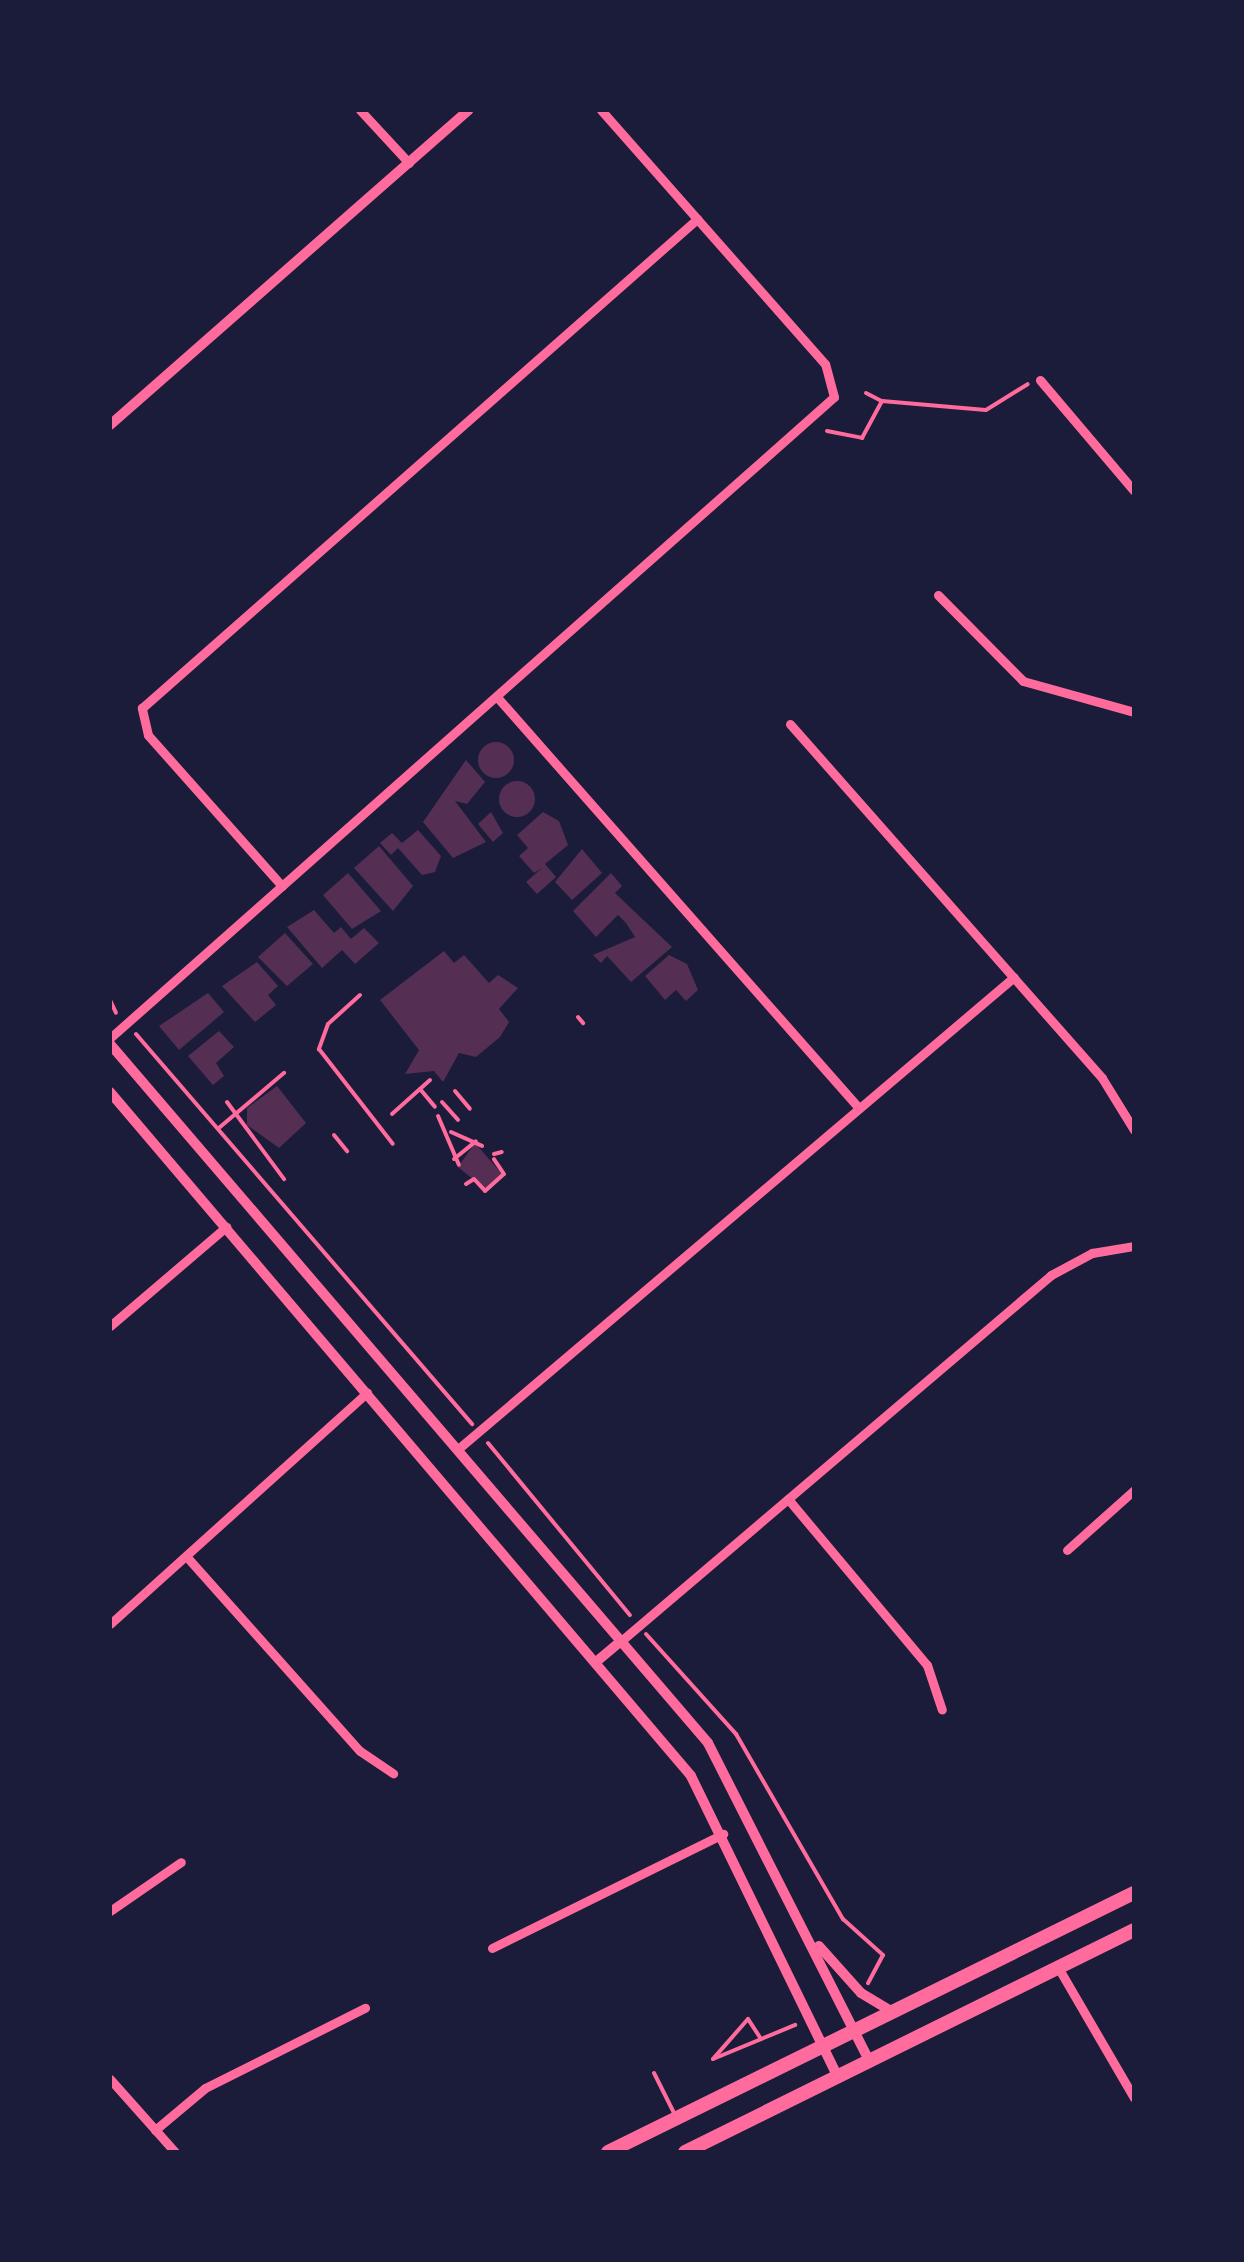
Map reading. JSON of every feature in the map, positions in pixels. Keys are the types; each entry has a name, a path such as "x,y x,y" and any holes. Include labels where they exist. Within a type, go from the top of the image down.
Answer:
{"main road":[{"path":"608,2152 1134,1893"},
{"path":"685,2152 1134,1930"}],"street":[{"path":"360,110 409,163"},
{"path":"110,425 468,110"},
{"path":"601,110 824,364 834,396 110,1041 722,1764 870,2062"},
{"path":"282,886 148,735 142,708 697,219"},
{"path":"1039,379 1134,491"},
{"path":"938,594 1023,681 1134,712"},
{"path":"497,697 858,1107"},
{"path":"790,724 1102,1078 1134,1130"},
{"path":"458,1449 1014,977"},
{"path":"110,1092 692,1776 724,1834 838,2078"},
{"path":"110,1326 226,1227"},
{"path":"596,1662 1052,1275 1092,1253 1134,1246"},
{"path":"110,1624 367,1393"},
{"path":"1067,1550 1134,1490"},
{"path":"788,1498 927,1665 942,1710"},
{"path":"186,1556 360,1751 393,1773"},
{"path":"492,1948 724,1834"},
{"path":"110,1911 182,1862"},
{"path":"808,1934 862,1994 893,2012"},
{"path":"1059,1969 1134,2098"},
{"path":"155,2130 216,2082 365,2008"},
{"path":"110,2078 175,2152"}],"lane":[{"path":"360,995 328,1024 319,1049 392,1144"},
{"path":"654,2073 677,2118"}],"path":[{"path":"866,393 882,401 986,410 1039,379"},
{"path":"827,431 862,438 882,401"},
{"path":"220,1127 284,1073"},
{"path":"392,1114 430,1080"},
{"path":"420,1089 435,1108"},
{"path":"454,1091 470,1109"},
{"path":"227,1102 284,1179"},
{"path":"442,1102 458,1120"},
{"path":"438,1116 451,1132 454,1159 459,1165"},
{"path":"451,1132 482,1146"},
{"path":"334,1135 347,1151"},
{"path":"454,1159 476,1140"},
{"path":"466,1184 474,1179 485,1191 504,1174 494,1157 502,1152"},
{"path":"748,2019 761,2039 729,2052 714,2059 748,2019"}],"building":[{"path":"496,742 509,747 514,760 509,773 496,778 483,773 478,760 483,747"},
{"path":"466,760 485,782 467,804 455,801 486,842 453,858 423,822"},
{"path":"517,781 529,787 535,799 529,811 517,817 505,811 499,799 505,787"},
{"path":"491,812 503,833 493,842 478,824"},
{"path":"543,812 559,821 568,845 545,864 556,877 537,894 526,882 542,868 534,873 519,856 528,848 517,835"},
{"path":"418,830 441,856 435,872 422,875 398,848 391,855 380,843 392,833 402,843"},
{"path":"379,846 413,886 393,911 354,868"},
{"path":"582,849 602,873 572,900 555,882"},
{"path":"348,873 381,911 352,929 323,895"},
{"path":"611,873 622,886 615,893 672,947 631,982 607,956 601,963 593,955 635,937 626,923 618,915 596,937 573,911"},
{"path":"314,910 334,933 341,927 351,939 364,928 379,943 355,964 342,950 322,968 287,927"},
{"path":"285,933 313,964 287,986 258,957"},
{"path":"444,951 454,963 464,955 489,983 498,975 518,988 499,1009 509,1022 500,1037 476,1057 459,1053 443,1082 434,1071 405,1074 419,1050 380,1000"},
{"path":"669,955 687,964 698,990 686,1001 676,990 665,1000 645,976"},
{"path":"257,962 278,986 268,995 276,1005 255,1022 222,986"},
{"path":"208,993 224,1012 179,1050 159,1026"},
{"path":"219,1031 234,1047 216,1063 224,1076 213,1085 188,1056"},
{"path":"277,1086 306,1123 279,1148 247,1125 247,1108"},
{"path":"475,1143 502,1174 485,1189 458,1167"}]}
